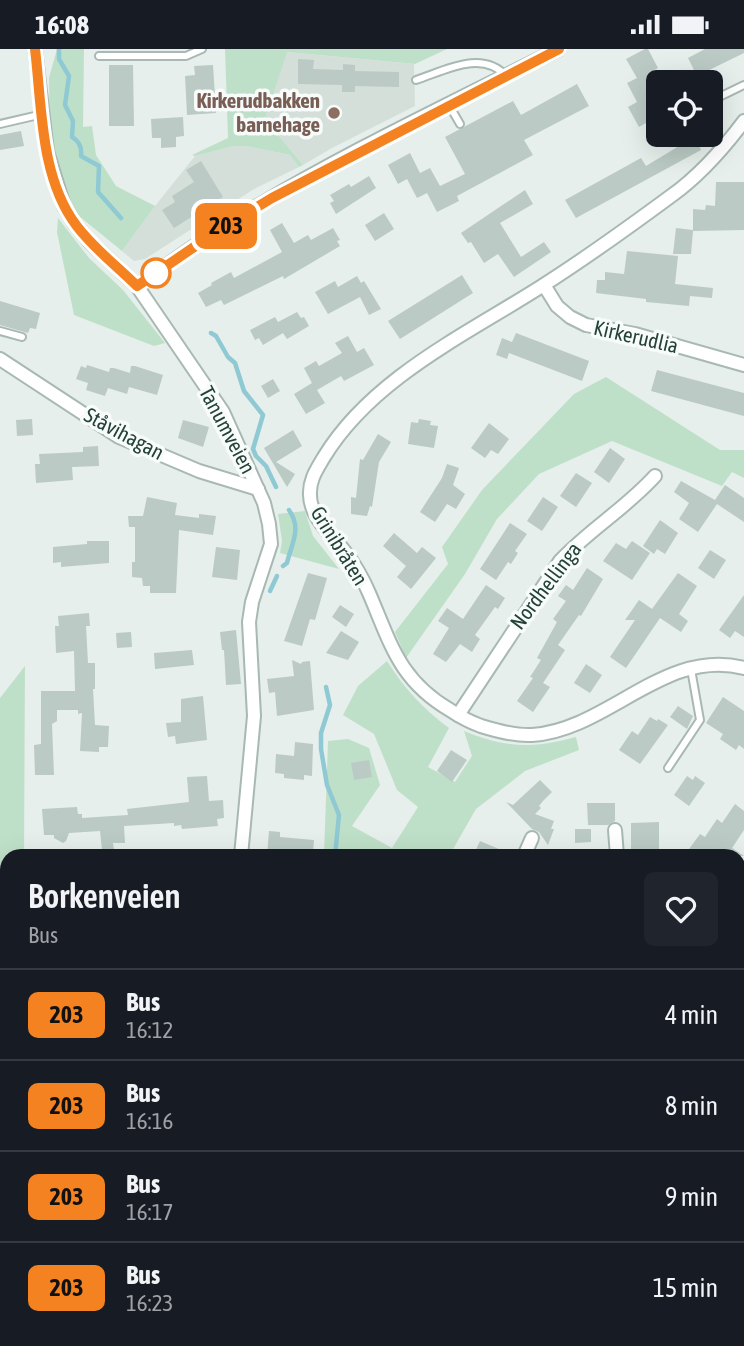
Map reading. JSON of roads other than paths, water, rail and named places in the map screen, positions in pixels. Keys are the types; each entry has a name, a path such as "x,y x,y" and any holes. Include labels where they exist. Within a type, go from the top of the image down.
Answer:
{"street":[{"name":"Tanumveien","path":"35,49 47,151 64,205 75,225 90,242 137,286 223,412 258,489 269,524 271,544 252,602 249,622 254,716 242,849"},
{"path":"137,286 219,230 272,198 559,49"},
{"name":"Grinibråten","path":"744,121 709,163 674,195 544,285 440,348 366,405 347,424 313,477 310,494 317,517 360,574 397,658 417,686 434,700 476,724 504,732 531,735 552,731 587,720 673,674 729,664 744,668"},
{"name":"Kirkerudlia","path":"544,285 557,306 586,325 635,334 744,365"},
{"name":"Ståvihagan","path":"0,359 120,436 199,471 258,489"},
{"name":"Nordhellinga","path":"458,715 559,561 578,541 639,495 655,476"},
{"path":"615,830 616,849"},
{"path":"527,849 532,838"}],"lane":[{"path":"99,56 186,56 202,49"},
{"path":"416,80 475,61 497,66 506,76"},
{"path":"723,95 744,85"},
{"path":"449,105 460,124"},
{"path":"0,124 43,114"},
{"path":"0,331 22,337"},
{"path":"668,768 700,720 691,669"}],"waterway":[{"path":"59,49 59,59 69,76 65,105 73,121 72,137 79,145 81,156 99,166 98,192 121,218"},
{"path":"211,333 235,363 244,391 263,415 253,449 266,466 276,487"},
{"path":"283,566 287,563 295,536 295,523 289,510"},
{"path":"270,591 277,576"},
{"path":"326,687 330,705 321,733 321,749 327,785 339,815 336,849"}],"place":[{"name":"Kirkerudbakken barnehage","path":"334,113"}]}
